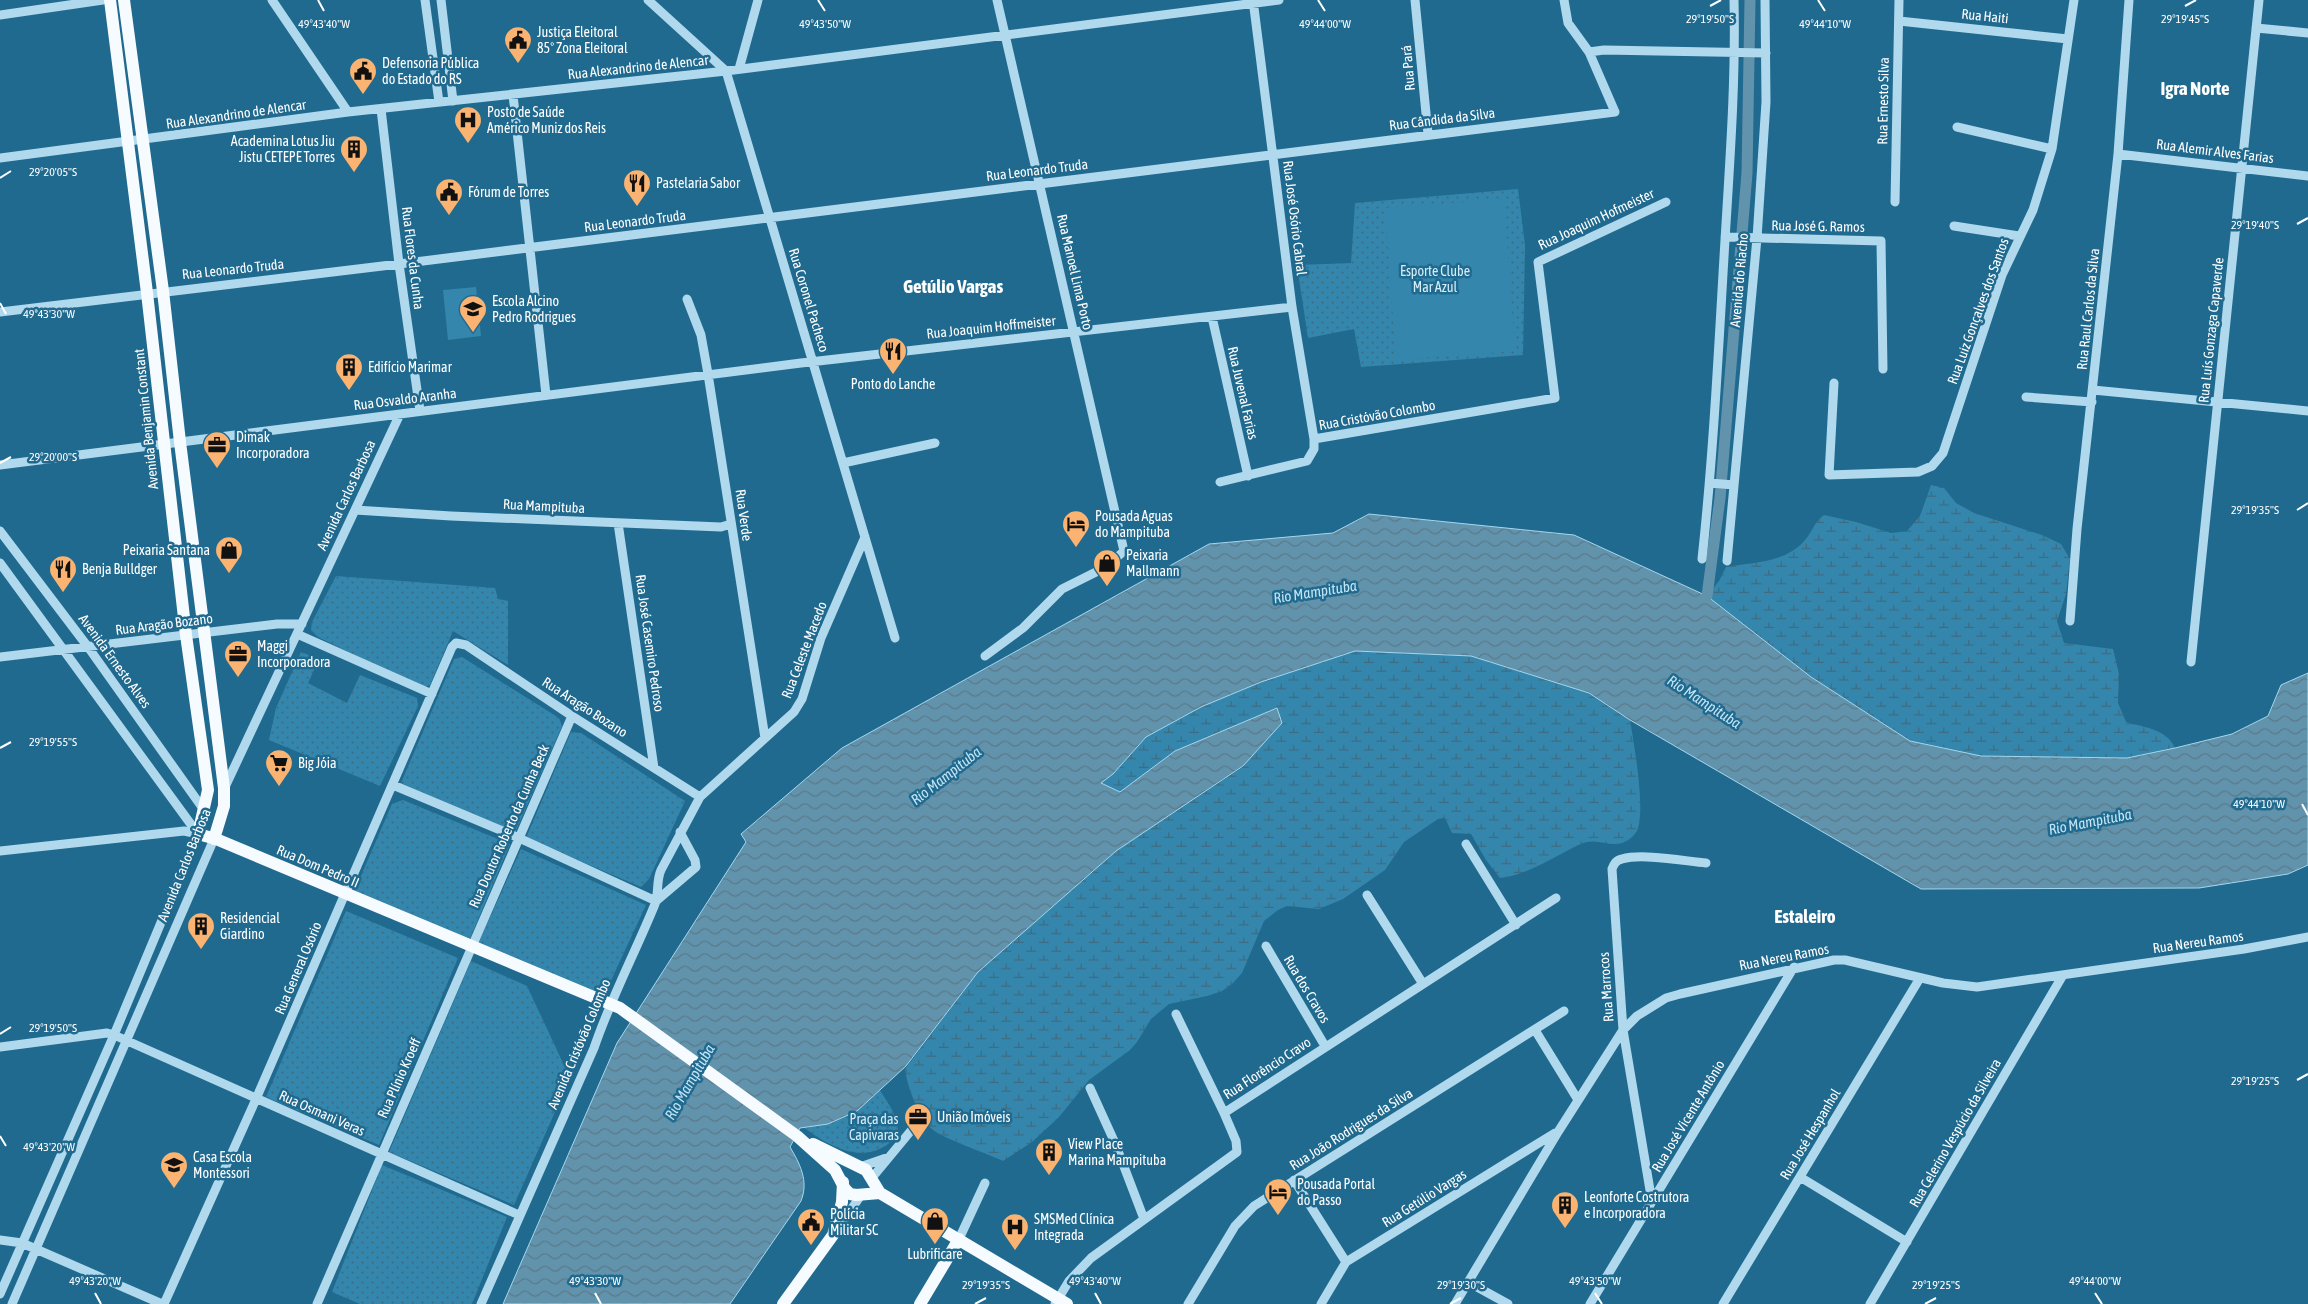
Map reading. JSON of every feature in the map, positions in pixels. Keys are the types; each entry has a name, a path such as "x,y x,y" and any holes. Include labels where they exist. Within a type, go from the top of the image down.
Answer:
{"main road":[{"name":"Avenida Benjamin Constant","path":"110,0 147,293 186,635 208,790 204,810 206,836"},
{"path":"124,0 163,291 203,632 224,788"},
{"path":"194,695 202,708 210,780 214,794 206,836"},
{"name":"Avenida Carlos Barbosa","path":"206,836 224,806 224,788"},
{"name":"Rua Dom Pedro II","path":"206,836 622,1009 797,1136"},
{"path":"797,1136 866,1170 880,1194 959,1239 1060,1302"},
{"path":"797,1136 835,1170 848,1192 856,1195 880,1194"},
{"path":"783,1304 833,1235 842,1202 843,1182 848,1171 860,1167"},
{"path":"861,1195 868,1190 871,1179"},
{"path":"920,1304 959,1239"}],"street":[{"path":"0,15 103,0"},
{"path":"272,0 348,112"},
{"path":"425,0 439,102"},
{"path":"441,0 453,101"},
{"path":"648,0 726,71"},
{"path":"739,69 758,0"},
{"name":"Rua Manoel Lima Porto","path":"985,656 1024,628 1062,589 1106,567 1124,551 997,0"},
{"name":"Rua Alexandrino de Alencar","path":"0,158 348,112 726,71 1279,0"},
{"name":"Rua Pará","path":"1415,0 1428,134"},
{"path":"1564,0 1568,23 1589,52 1604,50 1766,53"},
{"name":"Avenida do Riacho","path":"1702,559 1710,483 1725,237 1735,53 1734,0"},
{"name":"Avenida do Riacho","path":"1727,562 1757,238 1766,102 1765,0"},
{"name":"Rua Ernesto Silva","path":"1895,202 1899,0"},
{"name":"Rua Luiz Gonçalves dos Santos","path":"1834,383 1829,475 1918,472 1938,461 1943,453 2002,275 2033,210 2052,149 2074,0"},
{"name":"Rua Raul Carlos da Silva","path":"2070,621 2118,154 2129,0"},
{"name":"Rua Luís Gonzaga Capaverde","path":"2191,662 2260,0"},
{"name":"Rua José Osório Cabral","path":"1253,2 1292,307 1314,439"},
{"name":"Rua Haiti","path":"1899,21 2068,39"},
{"path":"2256,28 2308,32"},
{"name":"Rua Cândida da Silva","path":"1273,153 1615,112 1589,52"},
{"name":"Rua Coronel Pacheco","path":"726,71 895,638"},
{"path":"513,95 546,395"},
{"name":"Rua Flores da Cunha","path":"381,109 399,264 420,411"},
{"path":"1957,127 2052,149"},
{"name":"Rua Leonardo Truda","path":"0,312 770,218 1273,153"},
{"name":"Rua Alemir Alves Farias","path":"2118,154 2308,176"},
{"name":"Rua Joaquim Hofmeister","path":"1555,398 1538,262 1666,202"},
{"path":"1954,226 2019,236"},
{"name":"Rua José G. Ramos","path":"1725,237 1881,240 1883,369"},
{"name":"Rua Verde","path":"687,299 701,335 708,374 765,738"},
{"name":"Rua Joaquim Hoffmeister","path":"813,361 1292,307"},
{"name":"Rua Juvenal Farias","path":"1212,317 1248,476"},
{"name":"Rua Osvaldo Aranha","path":"0,465 813,361"},
{"path":"2093,390 2308,411"},
{"path":"2026,396 2092,402"},
{"name":"Rua Cristóvão Colombo","path":"1220,482 1307,461 1314,449 1314,439 1555,398"},
{"name":"Avenida Carlos Barbosa","path":"224,788 400,414"},
{"path":"843,463 935,443"},
{"path":"1710,483 1734,485"},
{"name":"Rua Mampituba","path":"355,510 618,523 721,526 731,524"},
{"name":"Rua José Casemiro Pedroso","path":"618,523 654,768"},
{"name":"Avenida Ernesto Alves","path":"0,531 88,647 204,810"},
{"name":"Rua Celeste Macedo","path":"700,797 794,712 802,699 821,638 865,537"},
{"path":"0,563 206,836"},
{"name":"Rua Aragão Bozano","path":"0,657 203,632 277,624 302,624"},
{"path":"297,634 432,694"},
{"name":"Rua Aragão Bozano","path":"456,642 466,645 572,716 700,797"},
{"name":"Rua General Osório","path":"163,1304 256,1099 452,647 456,642"},
{"name":"Rua Doutor Roberto da Cunha Beck","path":"471,946 572,716"},
{"path":"393,785 519,838 656,901 696,867 696,860 680,832"},
{"name":"Avenida Cristóvão Colombo","path":"481,1304 594,1048 610,1004 656,901 658,876 700,797"},
{"name":"Rua Dom Pedro II","path":"0,851 184,831 206,836"},
{"name":"Avenida Carlos Barbosa","path":"0,1294 114,1035 206,836"},
{"name":"Avenida Carlos Barbosa","path":"12,1304 126,1041 206,836"},
{"path":"1466,844 1516,925"},
{"name":"Rua Marrocos","path":"1652,1202 1623,1030 1612,876 1614,863 1621,859 1636,857 1706,863"},
{"path":"1367,895 1423,984"},
{"name":"Rua Florêncio Cravo","path":"1060,1302 1069,1281 1082,1265 1237,1152 1236,1141 1224,1113 1556,898"},
{"name":"Rua Nereu Ramos","path":"1455,1304 1558,1132 1623,1030 1637,1016 1666,998 1823,961 1845,960 1959,986 1977,987 2244,949 2308,937"},
{"name":"Rua Plínio Kroeff","path":"317,1304 471,946"},
{"name":"Rua dos Cravos","path":"1266,946 1325,1046"},
{"name":"Rua José Vicente Antônio","path":"1590,1304 1794,967"},
{"name":"Rua Celerino Vespúcio da Silveira","path":"1870,1304 2063,975"},
{"name":"Rua José Hespanhol","path":"1723,1304 1920,978"},
{"name":"Rua João Rodrigues da Silva","path":"1188,1304 1240,1219 1254,1206 1564,1012"},
{"path":"1176,1014 1224,1113"},
{"path":"1536,1030 1578,1100"},
{"path":"0,1047 107,1033 114,1035"},
{"name":"Rua Osmani Veras","path":"114,1035 519,1216"},
{"path":"1090,1088 1115,1143 1144,1219"},
{"path":"871,1179 919,1121"},
{"name":"Rua Getúlio Vargas","path":"1321,1304 1346,1262 1558,1132"},
{"path":"860,1167 889,1157"},
{"path":"1800,1177 1907,1242"},
{"path":"1294,1180 1346,1262"},
{"path":"959,1239 985,1183"},
{"path":"833,1235 861,1195"},
{"path":"0,1240 22,1243 163,1304"},
{"path":"1468,1282 1508,1304"}],"green space":[{"name":"Esporte Clube Mar Azul","path":"1518,189 1525,245 1523,355 1361,367 1354,329 1308,338 1297,265 1351,263 1355,203"},
{"path":"1504,199 1515,351 1396,360 1385,208"},
{"path":"476,287 481,336 448,340 443,290"},
{"path":"1931,485 1944,488 1956,503 1974,513 2042,535 2061,544 2070,559 2066,594 2057,621 2064,643 2113,649 2119,674 2118,703 2126,722 2147,727 2160,733 2175,748 2127,758 1981,756 1910,741 1811,677 1707,596 1719,581 1726,567 1769,560 1788,553 1805,540 1818,520 1824,515 1856,522 1891,533 1907,531 1920,516"},
{"path":"336,576 495,588 498,599 508,601 508,665 453,631 430,685 422,688 318,637 311,630 312,622"},
{"path":"1355,651 1471,656 1589,693 1630,720 1640,793 1637,831 1631,838 1622,843 1586,842 1531,869 1500,878 1486,860 1471,834 1452,833 1445,818 1438,819 1404,842 1385,870 1343,899 1319,909 1287,906 1278,910 1264,921 1242,973 1232,984 1222,991 1207,996 1169,1004 1151,1019 1130,1050 1089,1080 1059,1117 1032,1142 1003,1161 937,1133 932,1129 927,1124 914,1101 905,1069 978,972 1116,851 1243,767 1277,708 1175,751 1120,792 1100,783 1113,774 1146,737 1201,707 1261,682"},
{"path":"301,652 319,659 308,683 347,703 360,675 417,698 418,706 380,786 269,740 276,708"},
{"path":"462,657 559,718 562,726 515,833 401,783 454,659"},
{"path":"571,732 581,733 685,801 649,879 641,887 526,838"},
{"path":"403,800 510,844 469,941 354,892 392,804"},
{"path":"521,849 646,905 602,1000 478,944"},
{"path":"346,911 458,958 379,1145 266,1097"},
{"path":"471,961 527,986 570,1078 514,1205 389,1152"},
{"name":"Praça das Capivaras","path":"880,1090 894,1113 898,1129 897,1134 888,1144 877,1150 866,1153 844,1150 822,1140 803,1127 826,1123 845,1116 862,1106"},
{"path":"382,1165 507,1217 472,1304 360,1304 332,1292"}],"water":[{"name":"Rio Mampituba","path":"1369,514 1574,535 1707,596 1811,677 1910,741 1981,756 2127,758 2232,734 2268,716 2281,685 2308,673 2308,865 2288,874 2199,888 1921,889 1630,720 1589,693 1471,656 1355,651 1261,682 1201,707 1146,737 1113,774 1101,783 1120,792 1175,751 1277,708 1282,723 1243,766 1116,851 978,972 906,1066 857,1111 828,1124 800,1128 790,1147 800,1166 804,1180 801,1201 730,1304 503,1304 617,1043 746,842 741,834 842,748 1209,544 1333,533"}],"waterway":[{"path":"1707,596 1720,498 1747,173 1750,0"}],"place":[{"name":"Justiça Eleitoral 85° Zona Eleitoral","path":"518,64"},
{"name":"Defensoria Pública do Estado do RS","path":"363,95"},
{"name":"Posto de Saúde Américo Muniz dos Reis","path":"468,144"},
{"name":"Academina Lotus Jiu Jistu CETEPE Torres","path":"354,173"},
{"name":"Pastelaria Sabor","path":"637,207"},
{"name":"Fórum de Torres","path":"449,216"},
{"name":"Escola Alcino Pedro Rodrigues","path":"473,333"},
{"name":"Ponto do Lanche","path":"893,375"},
{"name":"Edifício Marimar","path":"349,391"},
{"name":"Dimak Incorporadora","path":"217,469"},
{"name":"Pousada Aguas do Mampituba","path":"1076,548"},
{"name":"Peixaria Santana","path":"229,574"},
{"name":"Peixaria Mallmann","path":"1107,587"},
{"name":"Benja Bulldger","path":"63,593"},
{"name":"Maggi Incorporadora","path":"238,678"},
{"name":"Big Jóia","path":"279,787"},
{"name":"Residencial Giardino","path":"201,950"},
{"name":"União Imóveis","path":"918,1141"},
{"name":"View Place Marina Mampituba","path":"1049,1176"},
{"name":"Casa Escola Montessori","path":"174,1189"},
{"name":"Pousada Portal do Passo","path":"1278,1216"},
{"name":"Leonforte Costrutora e Incorporadora","path":"1565,1229"},
{"name":"Lubrificare","path":"935,1245"},
{"name":"Polícia Militar SC","path":"811,1246"},
{"name":"SMSMed Clínica Integrada","path":"1015,1251"}],"district":[{"name":"Igra Norte","path":"2195,88"},
{"name":"Getúlio Vargas","path":"953,286"},
{"name":"Estaleiro","path":"1805,916"}]}
